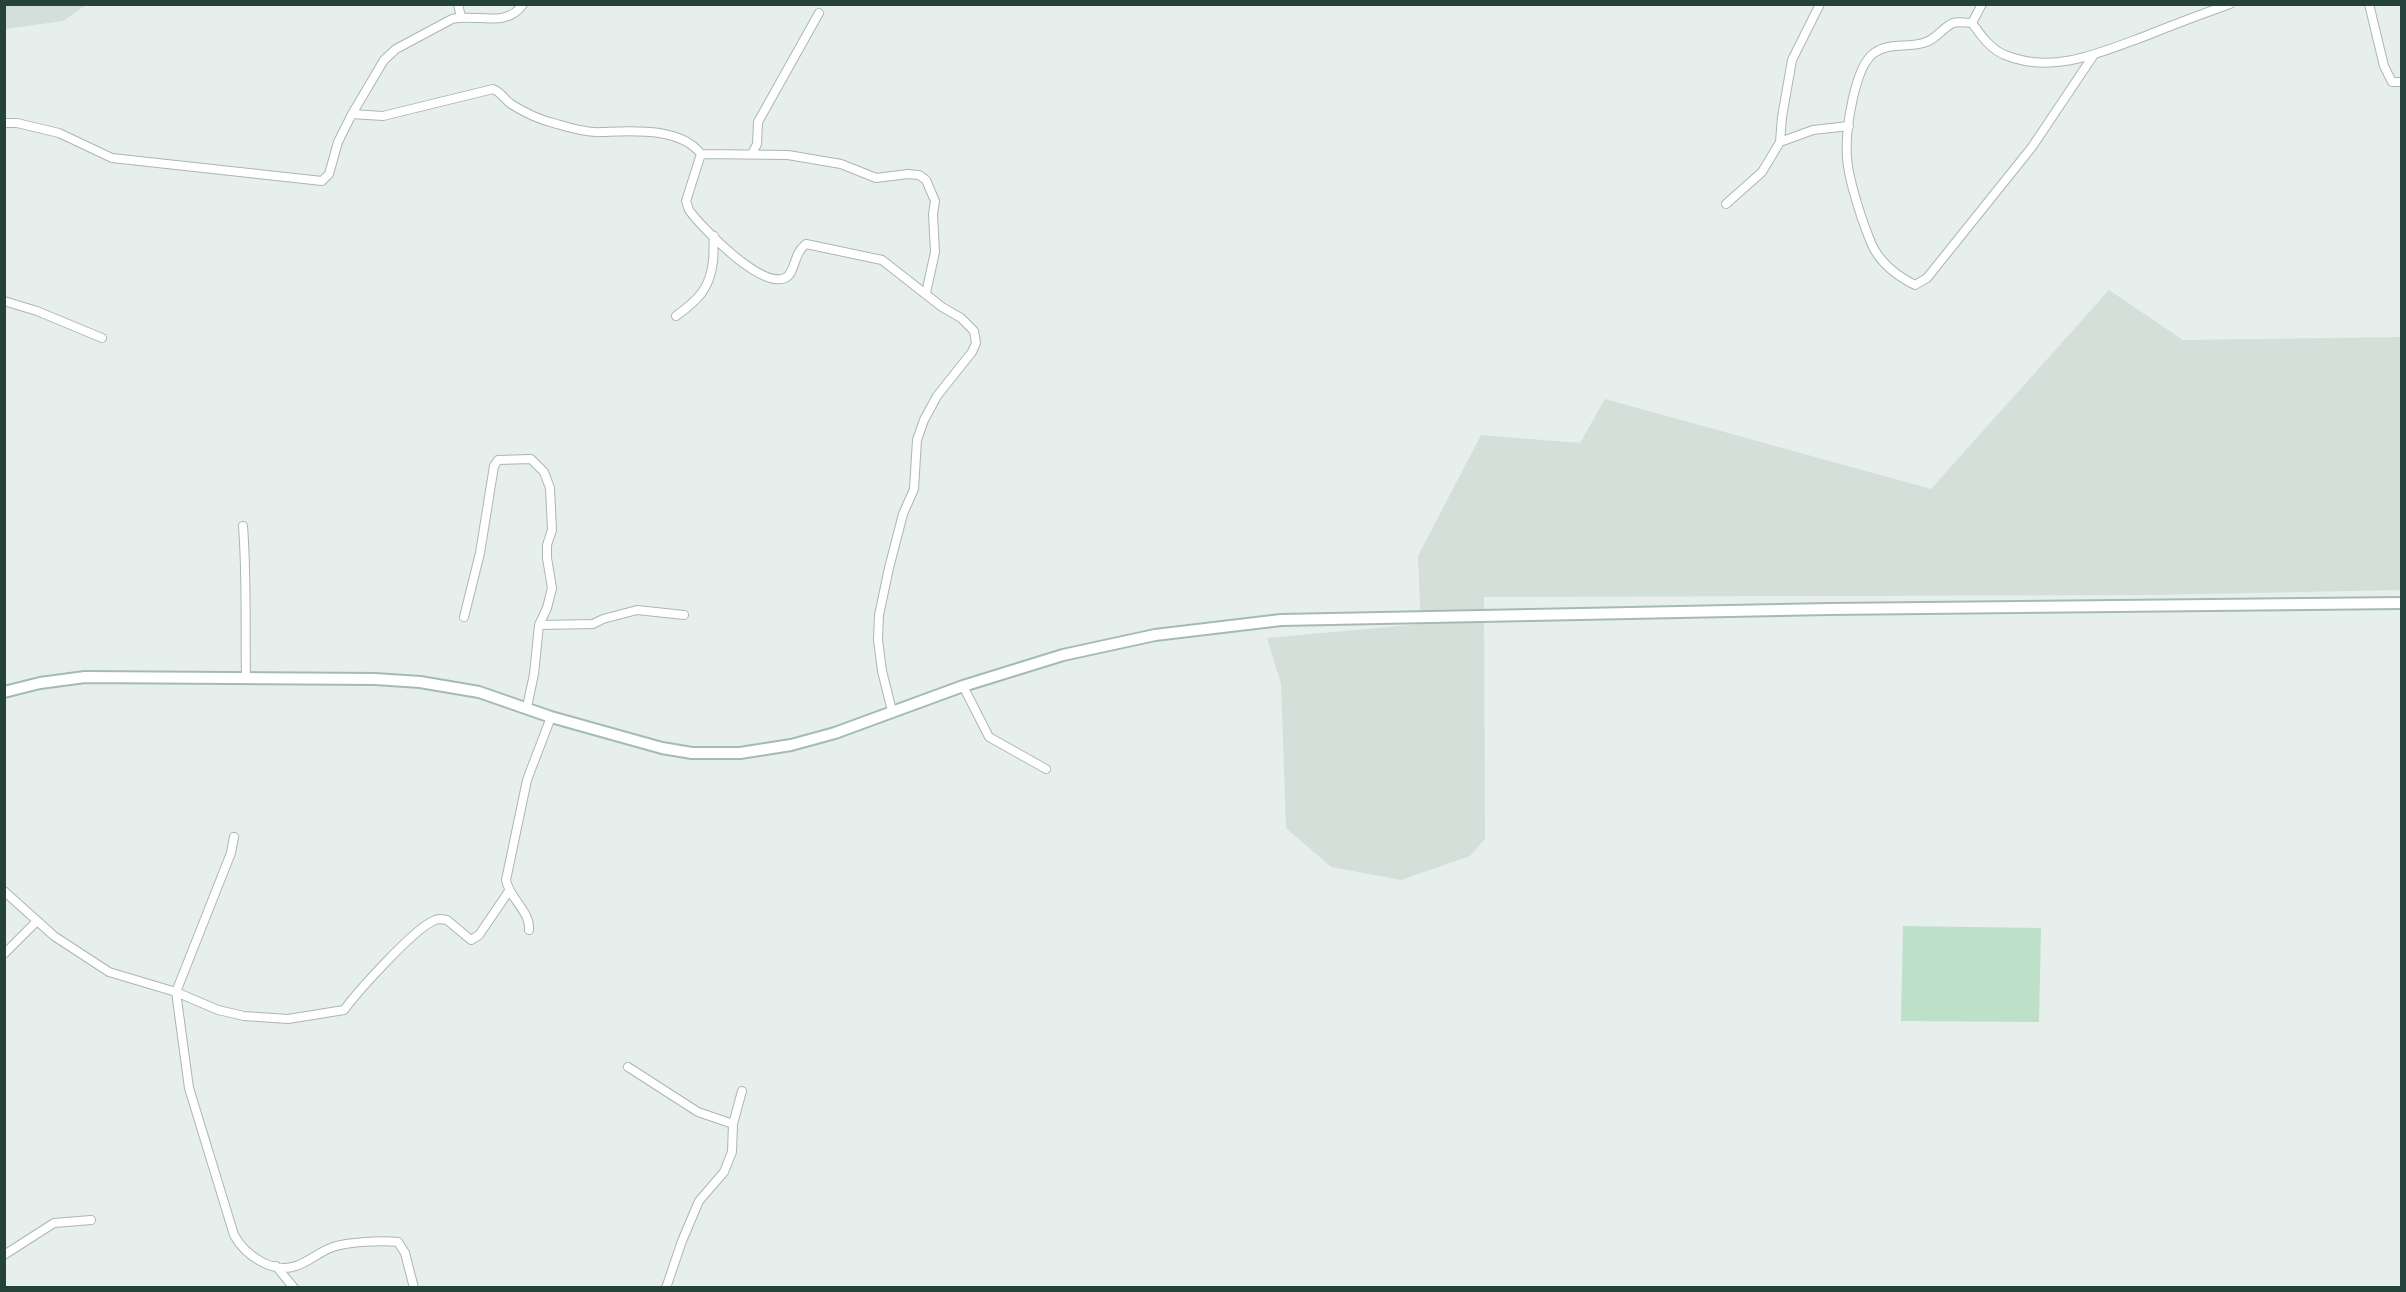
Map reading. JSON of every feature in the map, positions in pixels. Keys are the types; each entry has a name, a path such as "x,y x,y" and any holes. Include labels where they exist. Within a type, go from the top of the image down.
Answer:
{"main road":[{"path":"4,692 40,683 85,677 420,682 479,692 551,717 662,748 692,753 740,753 802,742 835,733 963,686 1063,655 1155,635 1281,620 1829,609 2402,603"}],"street":[{"path":"458,4 462,17"},
{"path":"4,123 17,123 58,133 112,158 322,182 329,174 338,142 352,114 390,54 452,19 462,17 492,20 506,17 520,10 523,4"},
{"path":"1726,204 1762,172 1780,142 1792,60 1820,4"},
{"path":"1972,23 1982,4"},
{"path":"1972,23 1989,45 2003,54 2032,63 2061,63 2093,56 2230,4"},
{"path":"2369,4 2384,66 2392,82 2402,82"},
{"path":"752,154 757,144 758,123 819,13"},
{"path":"1972,23 1953,23 1924,43 1888,46 1872,54 1858,77 1846,157 1856,196 1873,245 1884,263 1899,277 1915,285 1927,278 2032,147 2093,56"},
{"path":"352,114 383,116 493,89 530,115 557,124 601,133 625,130 670,135 696,148 701,154"},
{"path":"1780,142 1813,130 1849,126"},
{"path":"701,154 788,155 841,164 876,178 919,175 926,180 935,201 933,214 935,252 926,293"},
{"path":"701,154 686,201 692,215 751,270 779,279 786,278 792,273 800,249 806,244 882,261 942,307 961,318 974,331 976,343 972,352 937,396 917,440 914,489 903,514 879,615 880,651 892,711"},
{"path":"676,316 698,300 706,287 714,260 714,237"},
{"path":"4,301 37,311 102,338"},
{"path":"464,617 480,552 494,466 498,460 531,459 544,472 550,488 552,530 547,545 547,558 552,588 547,608 539,625 534,674 527,707"},
{"path":"243,526 247,574 244,610 246,678"},
{"path":"539,625 593,624 637,610 684,615"},
{"path":"963,686 989,737 1046,769"},
{"path":"529,930 529,920 509,891 506,880 527,780 551,717"},
{"path":"234,837 231,853 176,992 189,1088 234,1235 249,1256 276,1266 293,1267 336,1246 398,1242 405,1253 414,1287"},
{"path":"4,891 65,945 108,972 176,992 218,1010 244,1016 288,1019 344,1010 353,997 425,926 438,919 447,920 471,940 479,935 509,891"},
{"path":"4,954 37,921"},
{"path":"628,1067 698,1112 733,1124"},
{"path":"666,1287 699,1201 724,1172 732,1152 733,1124 742,1091"},
{"path":"4,1256 54,1223 91,1220"},
{"path":"276,1266 294,1287"}],"shaded area":[{"path":"4,5 86,5 63,21 5,29"},
{"path":"2109,290 2183,340 2401,337 2401,590 2150,595 1484,597 1485,839 1470,856 1401,880 1331,867 1286,828 1281,684 1267,638 1421,624 1418,556 1481,435 1580,443 1605,399 1931,489"}],"green space":[{"path":"1903,926 2041,928 2039,1022 1901,1021"}]}
